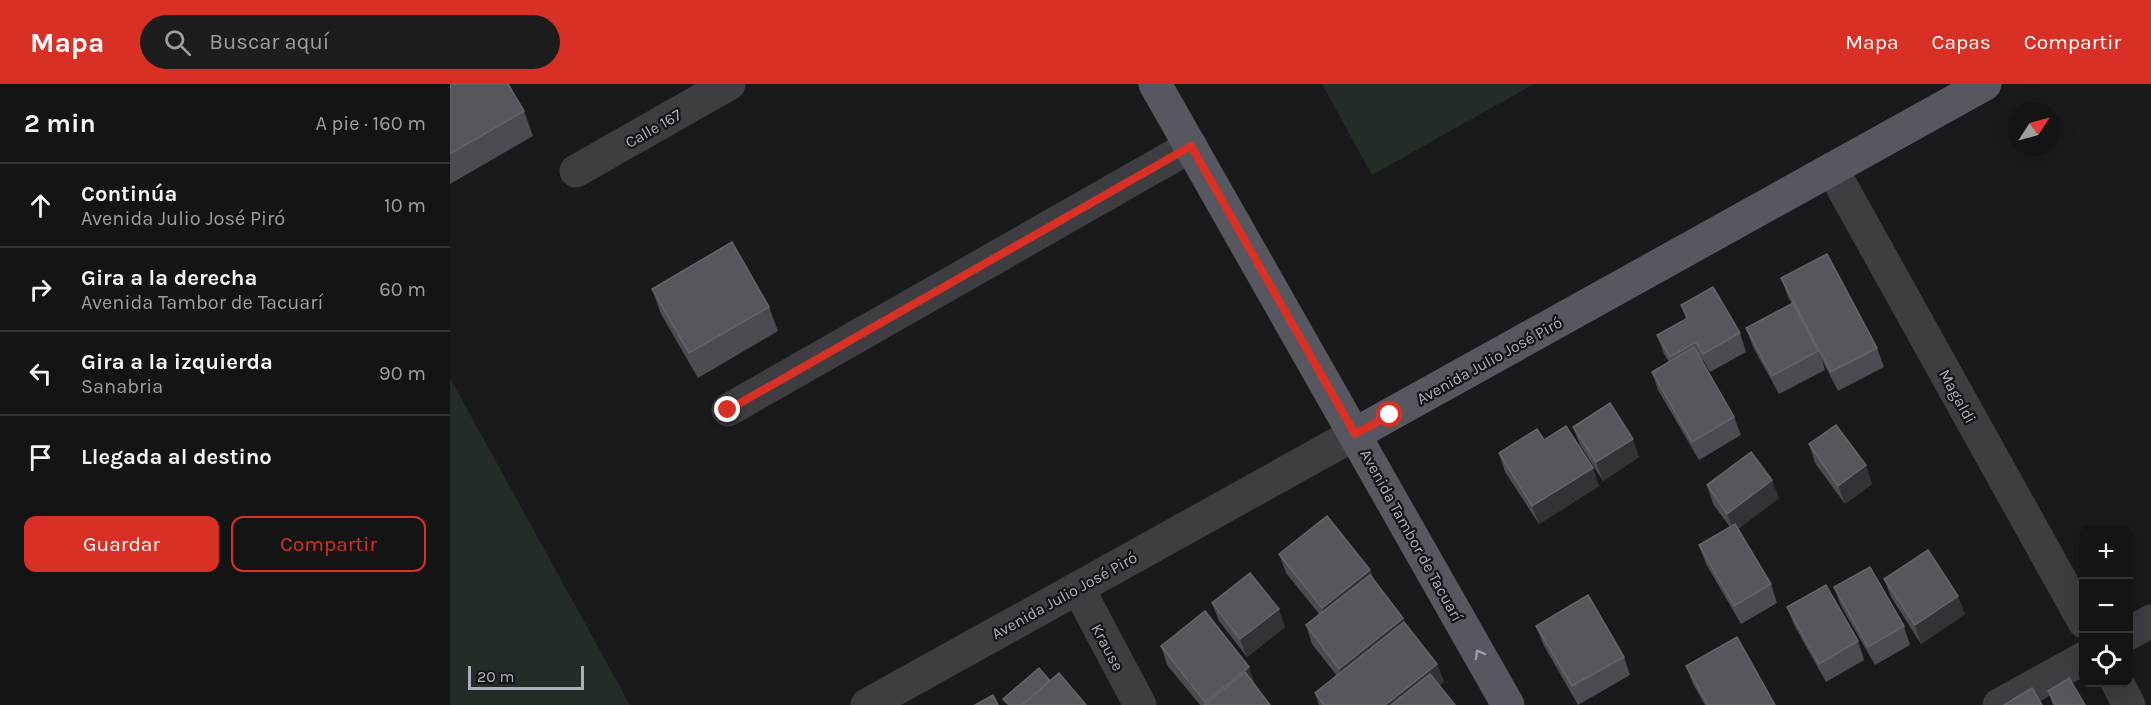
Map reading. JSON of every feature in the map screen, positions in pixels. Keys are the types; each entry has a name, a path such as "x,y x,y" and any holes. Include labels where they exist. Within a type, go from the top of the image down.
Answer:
{"main road":[{"name":"Avenida Tambor de Tacuarí","path":"1155,84 1508,705"},
{"name":"Avenida Julio José Piró","path":"1355,434 1985,84"}],"street":[{"name":"Calle 167","path":"576,171 729,84"},
{"path":"728,410 1191,146"},
{"name":"Magaldi","path":"1832,169 2079,613"},
{"name":"Avenida Julio José Piró","path":"867,705 1355,434"},
{"name":"Krause","path":"1078,588 1140,705"},
{"path":"2133,630 2151,621"},
{"path":"1999,705 2079,661"},
{"path":"2120,687 2130,705"}],"shaded area":[{"path":"1322,84 1534,84 1372,175"},
{"path":"450,378 630,705 450,705"}],"building":[{"path":"450,84 508,84 524,111 450,154"},
{"path":"732,242 769,307 689,353 652,289"},
{"path":"1827,254 1877,348 1831,372 1781,278"},
{"path":"1713,287 1740,333 1703,354 1696,342 1670,357 1657,335 1688,318 1681,305"},
{"path":"1793,303 1818,351 1772,376 1746,328"},
{"path":"1694,347 1734,417 1692,442 1652,372"},
{"path":"1610,403 1633,439 1596,462 1573,427"},
{"path":"1836,425 1866,465 1838,486 1809,444"},
{"path":"1566,426 1593,468 1532,506 1499,453 1537,429 1544,440"},
{"path":"1751,452 1772,480 1727,514 1707,485"},
{"path":"1327,516 1370,570 1322,608 1279,554"},
{"path":"1735,524 1771,584 1734,606 1699,545"},
{"path":"1928,550 1958,596 1915,625 1884,579"},
{"path":"1870,567 1904,626 1868,647 1834,587"},
{"path":"1250,573 1279,609 1240,639 1212,603"},
{"path":"1370,575 1403,618 1339,669 1306,625"},
{"path":"1826,585 1858,641 1819,664 1787,607"},
{"path":"1588,595 1624,657 1572,686 1536,626"},
{"path":"1205,611 1249,667 1205,702 1161,646"},
{"path":"1404,622 1437,664 1385,705 1324,705 1315,693"},
{"path":"1737,637 1775,705 1708,705 1686,666"},
{"path":"1039,668 1050,681 1022,705 1009,705 1003,699"},
{"path":"1245,672 1270,705 1204,705"},
{"path":"1059,673 1086,705 1022,705"},
{"path":"1430,674 1455,705 1391,705"},
{"path":"2069,678 2085,705 2056,705 2048,691"},
{"path":"2032,688 2042,705 2004,705"},
{"path":"993,695 998,705 975,705"}],"route":[{"path":"728,410 1191,146 1355,434 1390,415"}]}
